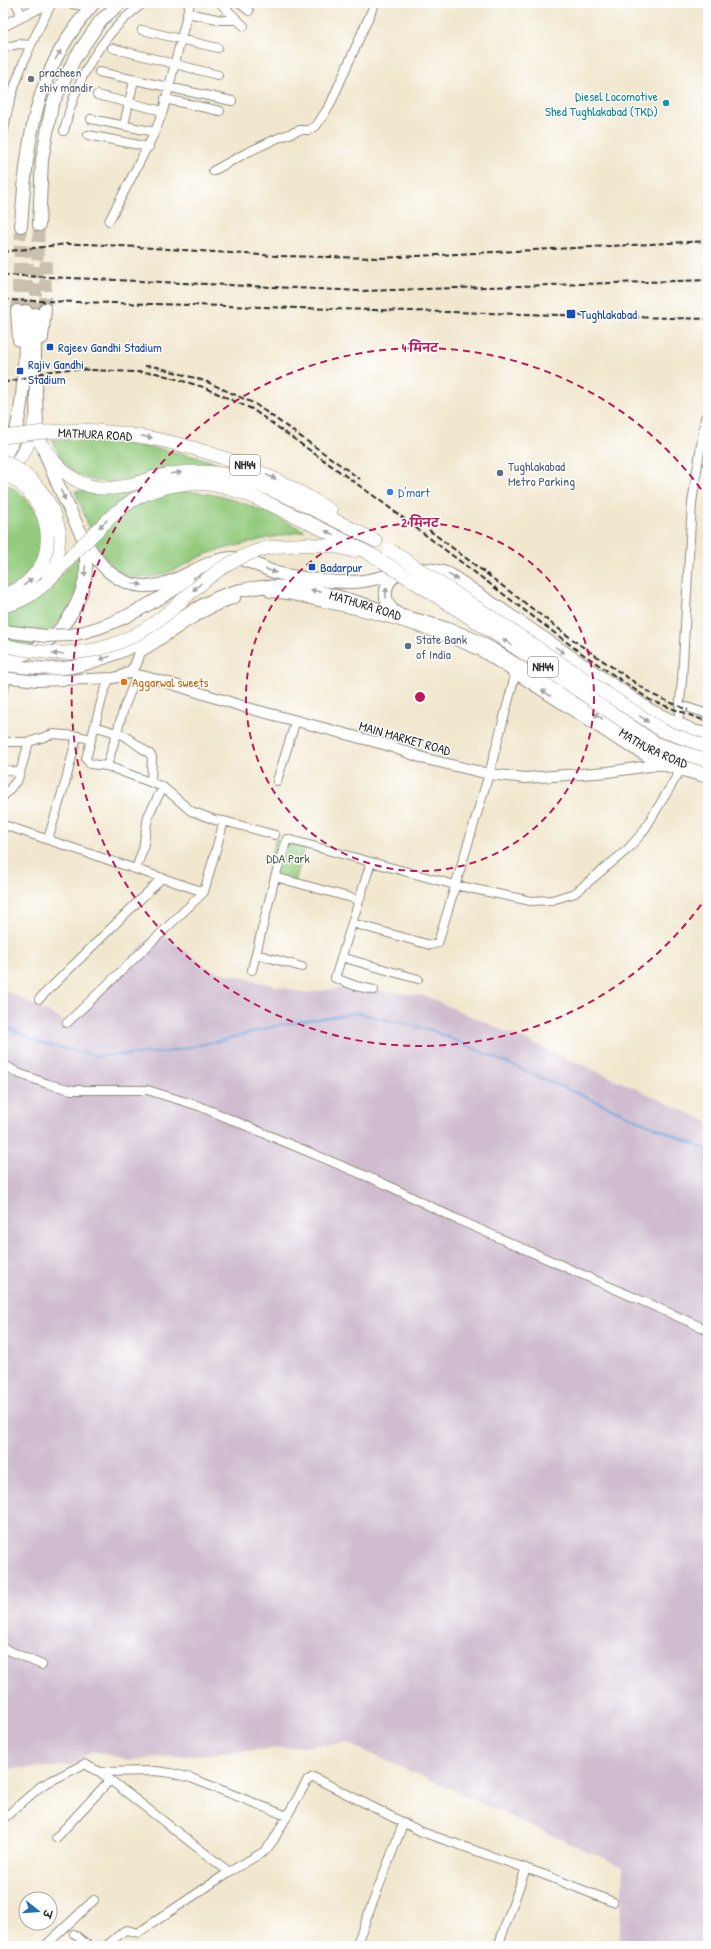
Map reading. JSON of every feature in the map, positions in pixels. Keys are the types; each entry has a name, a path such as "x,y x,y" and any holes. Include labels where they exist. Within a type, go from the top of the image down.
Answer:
{"highway":[{"path":"3,595 21,587 34,576 44,560 48,540 45,519 36,502 24,487 3,474 24,453 31,438 35,420"},
{"name":"MATHURA ROAD","path":"3,437 44,432 104,431 142,436 185,445 239,463 288,486 315,501 663,731 708,747"},
{"path":"41,444 58,467 70,477 86,485 111,489 171,474 198,472 232,476 283,495 376,541"},
{"path":"3,461 19,470 36,485 50,504 57,521 59,540 55,562 34,592"},
{"path":"3,606 18,602 47,582 104,523 124,506 145,493 179,484 215,485 247,493 350,543 377,558"},
{"name":"MATHURA ROAD","path":"3,645 36,652 59,654 96,650 121,642 145,629 164,615 213,573 238,558 267,548 305,544 322,544 377,558 496,635 657,744 708,761"}],"main road":[{"path":"93,5 52,64 40,94 31,131 34,226 42,160 52,105 75,58 101,20 121,3"},
{"path":"3,446 29,366 31,311 41,359 29,366"},
{"path":"3,660 24,655 36,649 52,637 68,619 78,600 86,571 84,546 80,532 41,444 35,420 35,388 29,366"},
{"path":"21,393 35,388"},
{"path":"3,458 14,439 21,393"},
{"name":"MATHURA ROAD","path":"80,532 91,553 104,568 117,577 133,584 159,585 227,559 241,559 276,573 349,582 370,580 403,571 426,568 443,572 449,574 651,711 696,732 708,734"},
{"path":"3,631 46,636 71,635 99,629 134,614 191,579 208,566"},
{"path":"400,616 388,606 385,593 391,578 403,571"},
{"name":"MATHURA ROAD","path":"3,665 33,668 71,667 141,647 219,597 263,587 292,586 467,635 492,649 643,745 680,766 708,770"},
{"path":"467,635 487,600"}],"street":[{"path":"16,3 22,16"},
{"path":"4,24 48,3"},
{"path":"3,130 6,99 30,45 52,3"},
{"path":"72,3 93,5"},
{"path":"64,131 72,100 90,61 111,34 133,10 144,3"},
{"path":"109,221 149,147 163,111 190,3"},
{"path":"220,3 244,26"},
{"path":"240,3 249,11"},
{"path":"213,171 278,138 300,130 309,130 316,126 330,105 375,3"},
{"path":"187,13 222,20 238,20"},
{"path":"142,30 218,48"},
{"path":"3,48 21,44 30,45"},
{"path":"112,48 218,75"},
{"path":"100,72 232,101"},
{"path":"124,126 134,80"},
{"path":"97,95 163,111"},
{"path":"165,99 220,110"},
{"path":"91,119 155,132"},
{"path":"88,135 149,147"},
{"path":"678,723 692,503 705,418 708,413"},
{"path":"108,766 116,732 141,647 225,601 255,593 270,592 290,594 349,607 440,634 481,650 618,740 662,765"},
{"path":"352,923 434,945 438,943 489,774 516,672"},
{"path":"3,691 5,678 49,681 80,678 109,679 133,674"},
{"name":"MAIN MARKET ROAD","path":"133,674 387,745 426,759 489,774 532,777 608,772 662,765 680,766"},
{"path":"109,679 91,739 86,762 90,764 108,766 163,787 191,811 215,820 224,821 275,835"},
{"path":"680,704 708,714"},
{"path":"277,781 296,720"},
{"path":"95,726 116,732 139,745 151,756 151,782"},
{"path":"3,742 30,742 53,734 91,739"},
{"path":"48,839 68,774 77,736"},
{"path":"3,797 14,784 20,773 30,742"},
{"path":"252,970 275,877 287,839 455,885 541,902 563,898 575,893 636,842 680,766 708,778"},
{"path":"3,769 20,773"},
{"path":"136,869 143,849 148,816 163,787"},
{"path":"67,1023 204,892 224,821"},
{"path":"7,826 204,892"},
{"path":"371,862 335,977 336,979 374,990"},
{"path":"275,877 359,900"},
{"path":"39,999 162,878"},
{"path":"256,954 302,967"},
{"path":"341,957 418,979"},
{"path":"3,1064 18,1072 48,1084 72,1090 147,1090 199,1106 385,1184 454,1218 708,1330"},
{"path":"3,1648 42,1665"},
{"path":"3,1819 41,1786 76,1766 84,1764 100,1772 229,1872"},
{"path":"100,1772 155,1771 171,1773 191,1778 287,1816"},
{"path":"106,1946 124,1931 127,1930 136,1933 142,1931 229,1872 265,1851 274,1841 307,1781 313,1777 403,1824 422,1832 526,1868 614,1902"},
{"path":"56,1838 110,1781"},
{"path":"356,1946 403,1824"},
{"path":"498,1946 526,1868"},
{"path":"45,1946 94,1900"},
{"path":"74,1934 89,1946"}],"shaded area":[{"path":"157,931 211,970 305,993 348,987 425,996 637,1089 708,1122 708,1946 619,1946 623,1867 347,1743 129,1760 92,1751 71,1766 3,1769 3,989 66,1022"}],"green space":[{"path":"52,440 94,441 136,445 197,457 218,463 129,480 103,482 91,480 79,475 68,467 60,458"},
{"path":"3,483 16,490 28,500 36,512 41,525 43,539 41,553 35,566 23,580 3,589"},
{"path":"75,491 128,492 134,505 155,496 177,492 199,493 243,503 305,531 271,537 216,551 159,575 149,577 131,576 117,571 101,552 91,532"},
{"path":"80,554 80,568 75,594 70,606 62,617 44,637 32,645 3,656 3,613 26,605 36,598 55,581"},
{"name":"DDA Park","path":"276,839 305,848 294,885 271,878 274,869 272,868 274,861 270,858"}],"waterway":[{"path":"3,1025 40,1043 98,1056 166,1052 228,1039 279,1025 358,1013 431,1030 708,1150"}],"tunnel":[{"path":"35,314 39,225"},
{"path":"17,311 21,226"},
{"path":"26,311 28,246"},
{"path":"45,309 46,259"}],"railway":[{"path":"3,252 66,244 90,244 277,256 379,258 708,241"},
{"path":"3,275 362,291 708,280"},
{"path":"3,300 708,319"},
{"path":"145,366 157,367 205,381 255,404 360,479"},
{"path":"3,383 51,371 70,369 156,373 203,387 252,409 378,499 577,650 650,700 708,722"},
{"path":"429,530 580,645 653,695 688,710"}],"place":[{"name":"pracheen shiv mandir","path":"31,79"},
{"name":"Diesel Locomotive Shed Tughlakabad (TKD)","path":"666,103"},
{"name":"Tughlakabad","path":"571,314"},
{"name":"Rajeev Gandhi Stadium","path":"50,347"},
{"name":"Rajiv Gandhi Stadium","path":"20,371"},
{"name":"Tughlakabad Metro Parking","path":"500,473"},
{"name":"D'mart","path":"390,492"},
{"name":"Badarpur","path":"312,567"},
{"name":"State Bank of India","path":"408,646"},
{"name":"Aggarwal sweets","path":"124,682"}]}
